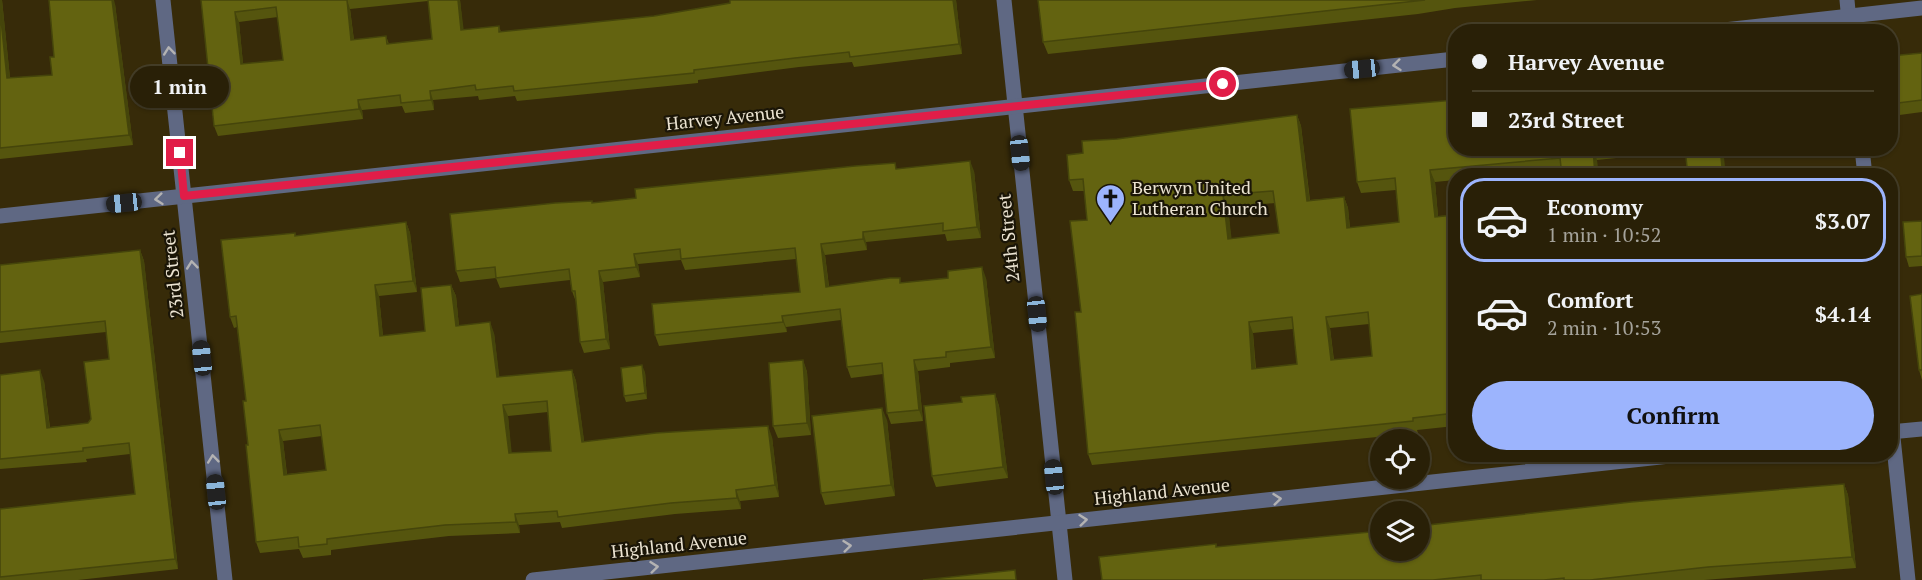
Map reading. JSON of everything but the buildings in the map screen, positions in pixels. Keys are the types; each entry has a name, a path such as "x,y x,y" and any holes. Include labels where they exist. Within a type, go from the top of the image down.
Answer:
{"street":[{"name":"23rd Street","path":"163,0 225,580"},
{"name":"24th Street","path":"1004,0 1065,580"},
{"path":"1847,0 1849,24 1922,8"},
{"name":"Harvey Avenue","path":"0,216 1448,60"},
{"path":"1898,431 1922,429"},
{"name":"Highland Avenue","path":"533,580 1615,462"},
{"path":"1894,462 1908,580"}],"place":[{"name":"Berwyn United Lutheran Church","path":"1111,224"}],"route":[{"path":"180,153 184,196 1223,84"}]}
